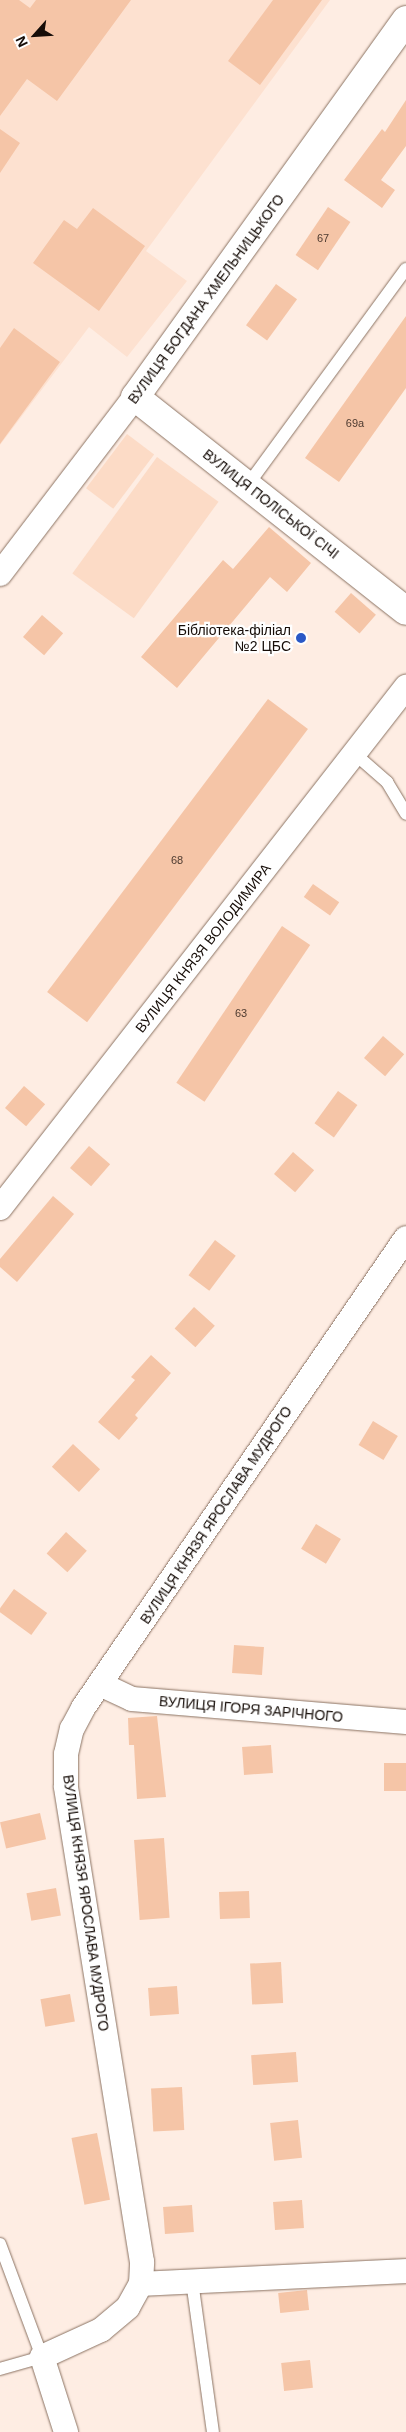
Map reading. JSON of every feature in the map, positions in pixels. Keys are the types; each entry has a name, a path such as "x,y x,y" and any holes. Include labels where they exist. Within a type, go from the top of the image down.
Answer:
{"street":[{"name":"ВУЛИЦЯ БОГДАНА ХМЕЛЬНИЦЬКОГО","path":"0,574 135,397 406,20"},
{"name":"ВУЛИЦЯ ПОЛІСЬКОЇ СІЧІ","path":"135,397 406,611"},
{"name":"ВУЛИЦЯ КНЯЗЯ ВОЛОДИМИРА","path":"0,1208 406,688"},
{"name":"ВУЛИЦЯ КНЯЗЯ ЯРОСЛАВА МУДРОГО","path":"42,2357 100,2330 128,2307 141,2284 142,2262 66,1786 66,1754 72,1729 100,1684 406,1238"},
{"name":"ВУЛИЦЯ ІГОРЯ ЗАРІЧНОГО","path":"100,1684 132,1699 406,1722"},
{"path":"141,2284 406,2271"},
{"path":"42,2357 66,2432"}],"lane":[{"path":"247,486 406,269"},
{"path":"354,754 387,782 406,814"},
{"path":"0,2244 42,2357 0,2369"},
{"path":"192,2281 213,2432"}],"shaded area":[{"path":"0,0 330,0 146,251 187,281 127,357 89,327 0,445"},
{"path":"127,434 154,454 113,509 86,488"},
{"path":"157,457 218,502 134,618 72,573"}],"building":[{"path":"0,0 19,0 30,8 36,0 131,0 57,101 27,79 0,116"},
{"path":"273,0 322,0 260,85 228,61"},
{"path":"406,100 406,146 381,180 395,190 382,208 344,180 382,129 385,132"},
{"path":"0,129 20,143 0,173"},
{"path":"328,207 350,222 318,270 296,255"},
{"path":"93,208 145,246 99,311 33,263 64,220 77,229"},
{"path":"276,284 297,299 267,341 246,325"},
{"path":"406,316 406,388 339,482 305,458"},
{"path":"14,328 60,362 0,444 0,348"},
{"path":"269,527 311,563 287,592 270,577 177,688 141,657 223,560 233,569"},
{"path":"351,593 376,615 360,634 335,612"},
{"path":"42,615 63,633 44,655 23,637"},
{"path":"268,699 308,729 87,1022 47,992"},
{"path":"313,884 339,902 330,915 304,897"},
{"path":"282,926 310,945 204,1102 176,1083"},
{"path":"383,1036 404,1054 385,1076 364,1058"},
{"path":"24,1086 45,1104 26,1126 5,1108"},
{"path":"338,1091 357,1105 334,1137 314,1123"},
{"path":"89,1146 110,1164 91,1186 70,1168"},
{"path":"293,1152 314,1170 295,1192 274,1174"},
{"path":"53,1196 74,1214 17,1282 0,1267 0,1259"},
{"path":"215,1240 236,1256 209,1291 189,1275"},
{"path":"194,1307 215,1326 195,1347 175,1329"},
{"path":"151,1355 171,1373 135,1415 138,1418 119,1440 98,1422 135,1380 131,1377"},
{"path":"373,1421 398,1436 383,1460 359,1445"},
{"path":"73,1444 100,1469 79,1492 52,1467"},
{"path":"316,1524 341,1539 326,1564 301,1549"},
{"path":"66,1532 87,1551 67,1572 47,1554"},
{"path":"14,1589 47,1613 31,1635 0,1612 0,1608"},
{"path":"234,1645 264,1647 262,1675 232,1673"},
{"path":"157,1716 166,1797 137,1799 134,1745 129,1745 128,1718"},
{"path":"271,1745 273,1773 244,1775 242,1747"},
{"path":"384,1763 406,1763 406,1791 384,1791"},
{"path":"40,1813 46,1839 6,1849 0,1822"},
{"path":"164,1838 170,1918 140,1920 134,1840"},
{"path":"56,1888 61,1916 31,1921 26,1893"},
{"path":"249,1891 250,1918 220,1919 219,1892"},
{"path":"281,1962 283,2003 252,2005 250,1964"},
{"path":"177,1986 179,2014 150,2016 148,1988"},
{"path":"70,1994 75,2022 45,2027 40,1999"},
{"path":"296,2052 298,2082 253,2085 251,2055"},
{"path":"182,2087 184,2130 153,2132 151,2089"},
{"path":"298,2120 302,2158 274,2161 270,2123"},
{"path":"97,2133 110,2200 84,2205 71,2138"},
{"path":"302,2200 304,2228 275,2230 273,2202"},
{"path":"192,2205 194,2232 165,2234 163,2207"},
{"path":"307,2290 309,2310 280,2313 278,2293"},
{"path":"310,2360 313,2388 284,2391 281,2363"}],"place":[{"name":"Бібліотека-філіал №2 ЦБС","path":"301,638"}]}
